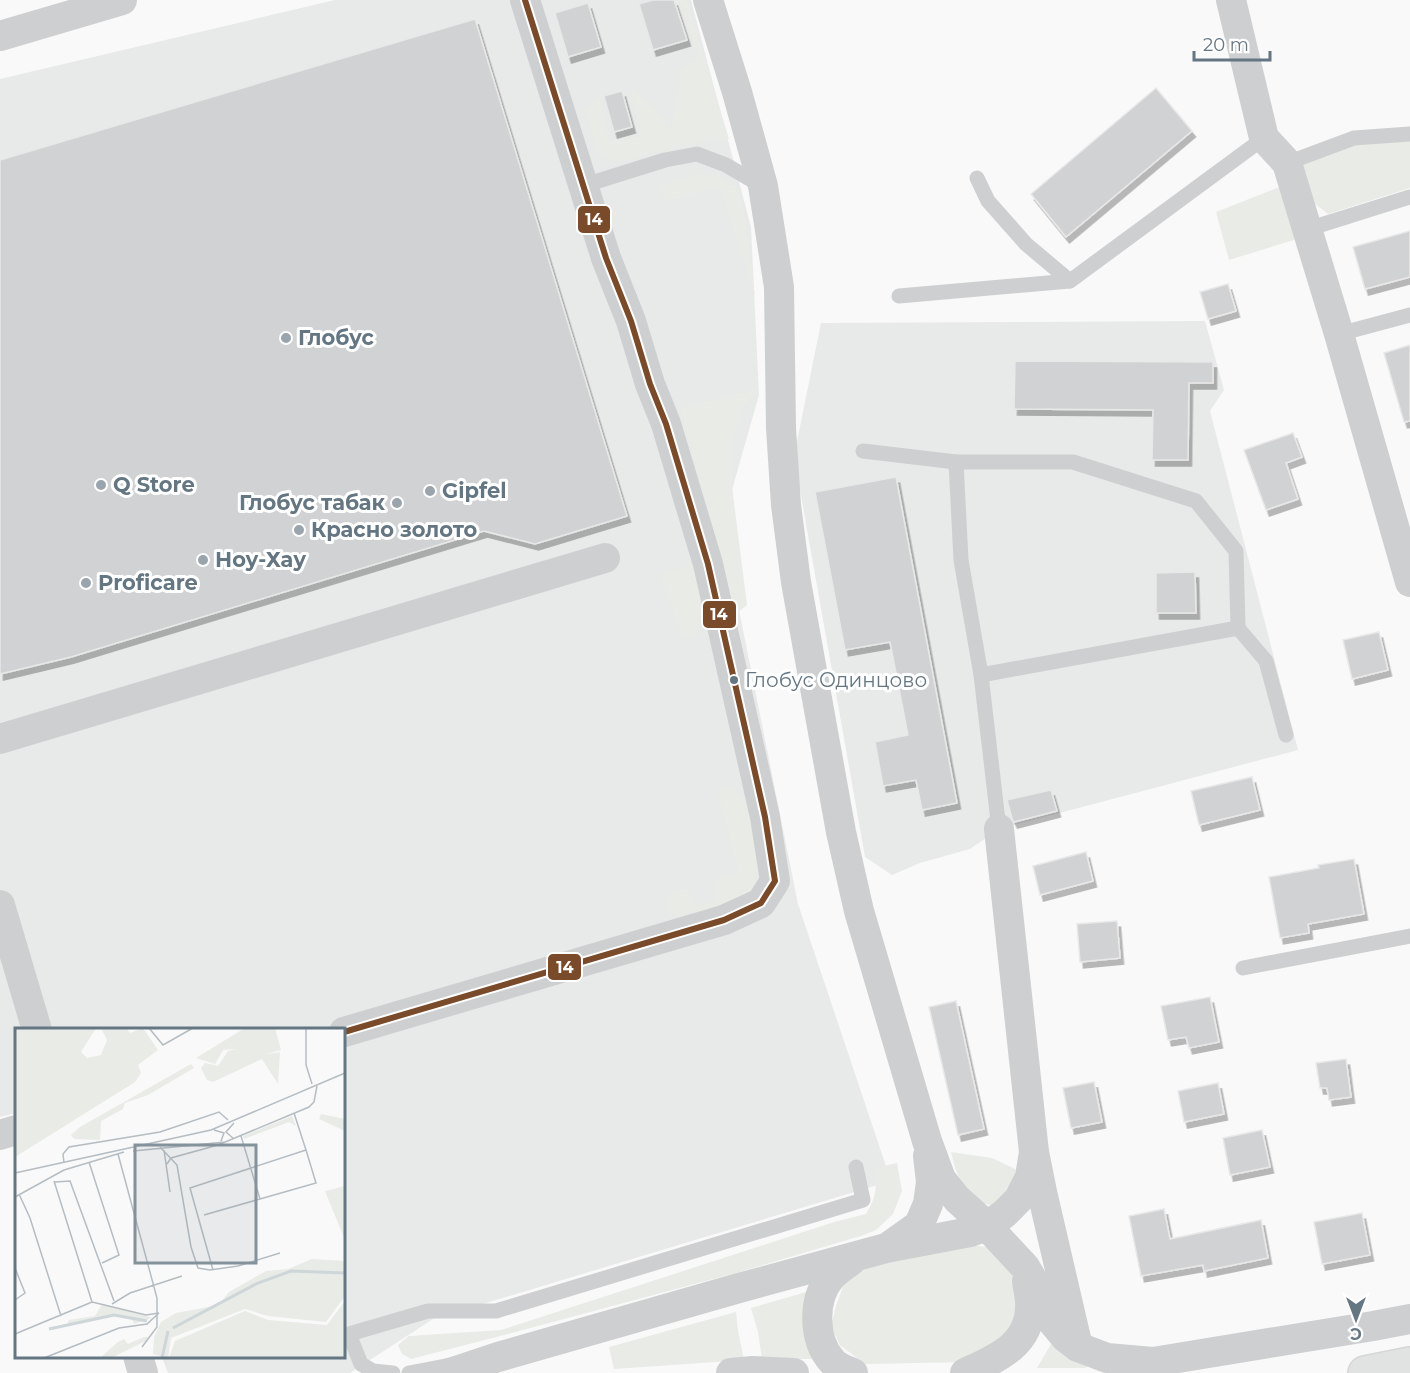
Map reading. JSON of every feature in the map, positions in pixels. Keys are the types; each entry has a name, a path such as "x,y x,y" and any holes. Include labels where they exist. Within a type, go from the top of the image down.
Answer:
{"main road":[{"path":"1365,1373 1410,1364"}],"street":[{"path":"0,36 122,0"},
{"path":"345,1032 724,920 760,903 775,881 765,817 708,564 666,424 582,186 525,0"},
{"path":"708,0 763,186 779,287 782,439 786,505 796,582 841,832 856,900 927,1141 941,1179 957,1199 987,1226 1025,1267 1038,1289 1051,1320 1084,1360 1153,1362 1410,1319"},
{"path":"1231,0 1264,138 1287,163 1339,334 1402,523 1410,582"},
{"path":"0,739 605,558"},
{"path":"999,829 1034,1152 1084,1360"},
{"path":"0,905 37,1028"},
{"path":"0,1135 15,1130"},
{"path":"886,1248 919,1225 928,1204 931,1182 927,1141"},
{"path":"450,1373 728,1291 886,1248 970,1232 987,1226 1019,1199 1030,1177 1034,1152"},
{"path":"853,1373 834,1363 824,1350 818,1333 817,1315 820,1298 830,1278 856,1257"},
{"path":"965,1373 1014,1347 1027,1329 1030,1308 1025,1267"},
{"path":"139,1358 143,1373"},
{"path":"731,1373 753,1371 794,1373"}],"lane":[{"path":"1287,163 1354,138 1410,134"},
{"path":"899,296 1070,281 1264,138"},
{"path":"582,186 665,160 697,154 726,165 763,186"},
{"path":"977,178 988,201 1026,244 1070,281"},
{"path":"1308,229 1410,197"},
{"path":"1339,334 1410,315"},
{"path":"862,451 956,462 1072,462 1196,501 1236,551 1238,628 1266,661 1286,735"},
{"path":"956,462 961,560 981,675 999,829"},
{"path":"981,675 1238,628"},
{"path":"1243,968 1410,936"},
{"path":"393,1373 373,1371 361,1364 349,1334 428,1311 496,1311 863,1200 856,1167"},
{"path":"409,1373 498,1357"}],"shaded area":[{"path":"335,0 691,0 751,227 759,395 722,525 798,904 891,1181 433,1319 350,1373 168,1373 162,1358 345,1358 345,1028 15,1028 15,1113 0,1117 0,79"},
{"path":"679,0 687,0 729,139 702,141 618,162 600,156 585,110 599,94 609,141 641,136 631,92 635,91 652,106 671,130 681,70 698,58"},
{"path":"1410,141 1410,188 1328,214 1314,203 1300,166 1354,145"},
{"path":"699,174 719,176 740,190 755,296 720,187 665,202 660,186"},
{"path":"1282,186 1297,239 1229,260 1216,212"},
{"path":"1205,321 1224,390 1210,411 1298,750 999,829 970,849 920,863 892,875 865,857 794,456 821,323"},
{"path":"757,389 742,411 733,437 732,487 747,605 736,614 680,408"},
{"path":"696,563 704,601 697,635 682,639 661,575"},
{"path":"733,785 752,813 759,866 756,881 749,894 697,913 678,917 668,910 666,900 672,892 688,888 695,907 718,901 714,879 738,872 717,789"},
{"path":"951,1152 992,1158 1021,1172 999,1206 984,1204 974,1198 964,1187 957,1174"},
{"path":"897,1163 902,1191 893,1214 876,1230 861,1236 743,1271 411,1359 402,1354 398,1345 409,1336 501,1330 834,1222 866,1214 875,1192 875,1168"},
{"path":"950,1243 987,1247 1010,1266 1018,1299 1011,1331 967,1362 865,1364 840,1345 831,1326 845,1281 871,1266"},
{"path":"813,1290 817,1359 762,1359 751,1308"},
{"path":"736,1312 744,1360 614,1369 609,1347"},
{"path":"1054,1339 1096,1361 1085,1368 1037,1368"}],"building":[{"path":"653,0 674,0 687,40 653,50 639,4"},
{"path":"588,3 601,47 568,57 555,13"},
{"name":"Глобус","path":"475,19 627,516 535,544 484,531 71,657 0,674 0,160"},
{"path":"1156,88 1192,131 1066,237 1031,194"},
{"path":"622,91 632,127 614,132 604,96"},
{"path":"1410,231 1410,277 1365,289 1353,247"},
{"path":"1228,284 1236,311 1208,319 1200,292"},
{"path":"1410,345 1410,421 1404,422 1384,353"},
{"path":"1015,361 1213,362 1213,383 1189,383 1188,460 1152,460 1153,410 1014,409"},
{"path":"1293,433 1302,457 1286,463 1298,499 1266,510 1244,450"},
{"path":"896,477 957,803 922,810 916,780 883,786 875,742 908,735 890,642 845,650 815,492"},
{"path":"1195,572 1196,613 1156,613 1156,573"},
{"path":"1379,632 1388,670 1352,679 1343,640"},
{"path":"1252,777 1260,810 1199,825 1191,791"},
{"path":"1051,790 1057,811 1014,822 1007,800"},
{"path":"1086,852 1093,881 1040,895 1033,866"},
{"path":"1354,859 1364,914 1308,924 1309,933 1280,938 1269,877"},
{"path":"1117,921 1120,958 1080,962 1077,924"},
{"path":"1210,997 1219,1042 1189,1048 1186,1037 1168,1040 1161,1006"},
{"path":"956,1001 984,1129 958,1135 929,1007"},
{"path":"1346,1059 1351,1097 1329,1100 1327,1088 1320,1088 1316,1063"},
{"path":"1094,1082 1102,1122 1071,1128 1063,1088"},
{"path":"1218,1083 1224,1114 1184,1122 1178,1091"},
{"path":"1262,1130 1270,1167 1230,1175 1223,1138"},
{"path":"1164,1209 1170,1239 1261,1220 1268,1258 1204,1271 1203,1265 1141,1276 1129,1216"},
{"path":"1362,1213 1370,1255 1322,1264 1314,1222"}],"transit line":[{"name":"14","path":"345,1032 724,920 761,903 775,881 765,817 708,564 666,424 650,384 631,321 606,258 525,0"}],"place":[{"name":"Глобус","path":"286,338"},
{"name":"Q Store","path":"101,485"},
{"name":"Gipfel","path":"430,491"},
{"name":"Глобус табак","path":"397,503"},
{"name":"Красно золото","path":"299,530"},
{"name":"Ноу-Хау","path":"203,560"},
{"name":"Proficare","path":"86,583"},
{"name":"Глобус Одинцово","path":"734,680"}]}
